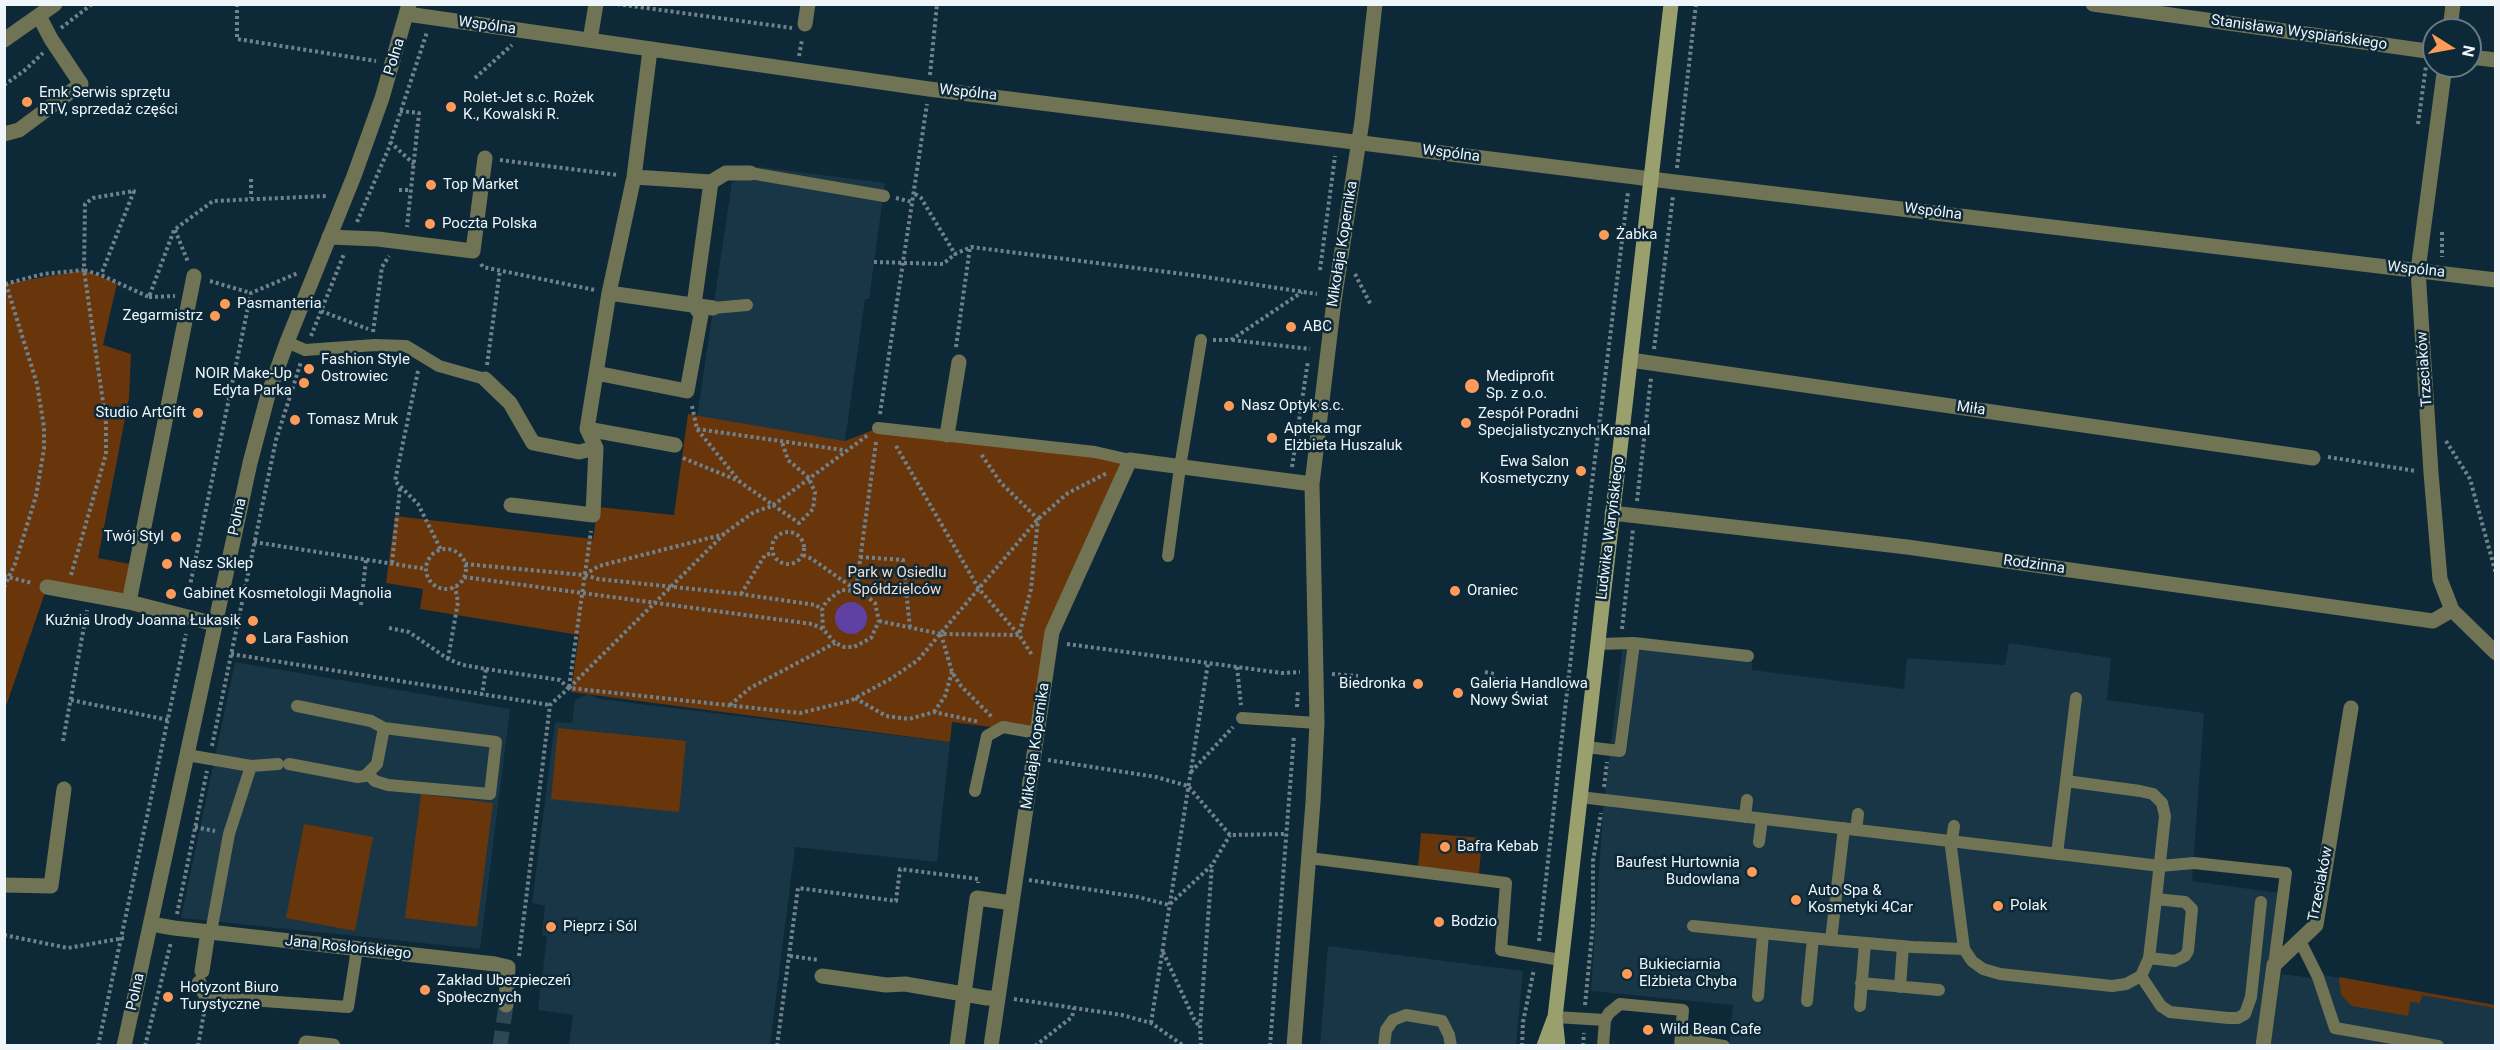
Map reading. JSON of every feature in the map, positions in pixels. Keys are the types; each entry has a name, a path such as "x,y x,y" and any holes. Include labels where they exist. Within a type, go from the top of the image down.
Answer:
{"main road":[{"name":"Ludwika Waryńskiego","path":"1558,1046 1555,1017 1561,960 1671,4"},
{"name":"Ludwika Waryńskiego","path":"1544,1046 1555,1017"}],"street":[{"path":"4,40 55,4"},
{"path":"590,40 596,4"},
{"name":"Mikołaja Kopernika","path":"1294,1046 1317,723 1312,484 1334,301 1359,143 1375,4"},
{"name":"Stanisława Wyspiańskiego","path":"2093,4 2422,50"},
{"name":"Wspólna","path":"408,9 431,19 590,40 799,72 930,82 1359,143 2496,280"},
{"name":"Polna","path":"124,1046 250,463 268,395 382,98 408,9"},
{"path":"4,134 19,130 81,84 51,39 39,16"},
{"path":"511,505 593,516 596,448 587,429 609,293 634,177 650,50"},
{"name":"Trzeciaków","path":"2443,78 2418,270 2440,579 2452,610 2496,653"},
{"path":"329,237 401,242 473,251 485,158"},
{"path":"634,177 711,182 726,173 750,173"},
{"path":"596,373 687,391 701,315 694,305 711,182"},
{"path":"129,602 194,276"},
{"path":"609,293 713,308"},
{"name":"Miła","path":"1630,360 2313,458"},
{"path":"947,435 959,362"},
{"path":"485,379 510,403 533,443 579,452 596,448"},
{"path":"587,429 675,445"},
{"path":"1130,460 1312,484"},
{"name":"Mikołaja Kopernika","path":"991,1046 1052,632 1130,460"},
{"name":"Rodzinna","path":"1612,513 1907,547 2433,621 2452,610"},
{"path":"47,587 129,602 215,624"},
{"name":"Trzeciaków","path":"2274,965 2316,925 2351,708"},
{"path":"4,885 51,886 64,789"},
{"path":"957,1046 978,898 1012,903"},
{"name":"Jana Rosłońskiego","path":"151,924 508,967"},
{"path":"207,997 200,977 209,932"},
{"path":"2263,1046 2274,965"},
{"path":"506,1005 508,967"},
{"path":"824,968 886,985 905,984 998,998"},
{"path":"306,1043 333,1046"}],"lane":[{"path":"750,173 884,196"},
{"path":"713,308 747,305"},
{"path":"1168,556 1201,340"},
{"path":"287,342 304,350 375,345 406,346 439,366 485,379"},
{"path":"878,428 1095,452 1130,460"},
{"path":"1597,644 1634,643 1748,656"},
{"path":"1586,747 1620,751 1634,643"},
{"path":"2057,854 2076,698"},
{"path":"297,706 370,721 384,728 496,742 490,794 388,784 375,781 368,774"},
{"path":"1242,718 1317,723"},
{"path":"975,791 987,736 1003,727 1037,733"},
{"path":"187,755 251,766 284,764 358,777 368,774 377,764 384,728"},
{"path":"209,932 230,834 251,766"},
{"path":"1954,826 1952,841 1964,949 1972,961 1983,969 2000,974 2112,986 2126,984 2141,976 2149,958 2165,816 2162,802 2152,794 2140,791 2066,781"},
{"path":"1580,797 2160,866 2194,863 2286,873 2274,965"},
{"path":"1745,817 1747,800"},
{"path":"1831,940 1850,829 1858,814"},
{"path":"1759,842 1762,819"},
{"path":"1309,858 1506,883 1501,950 1561,960"},
{"path":"2149,958 2175,961 2185,956 2188,951 2192,909 2185,902 2156,899"},
{"path":"2141,976 2161,1006 2170,1012 2228,1018 2238,1018 2245,1014 2251,997 2261,902"},
{"path":"1693,926 1865,943 1964,949"},
{"path":"1758,996 1763,933"},
{"path":"1807,1001 1813,938"},
{"path":"2300,941 2318,977 2335,1028 2438,1046"},
{"path":"1860,1006 1865,943"},
{"path":"1900,987 1903,946"},
{"path":"207,997 348,1007 357,949"},
{"path":"1861,983 1939,990"},
{"path":"1603,1046 1605,1020 1620,1004 1683,1010 1680,1042 1724,1046"},
{"path":"1384,1046 1386,1030 1393,1020 1406,1015 1442,1021 1449,1035 1451,1046"},
{"path":"1555,1017 1605,1020"}],"path":[{"path":"237,4 237,39 380,62"},
{"path":"617,4 794,28 806,15"},
{"path":"856,590 930,82 937,4"},
{"path":"799,72 806,15"},
{"path":"144,1046 174,928 276,440 304,350 390,142 431,19"},
{"path":"475,78 512,44"},
{"path":"930,82 941,77"},
{"path":"2418,126 2426,78"},
{"path":"375,345 373,331 382,267 401,242 414,164 419,113 400,111"},
{"path":"390,142 414,164"},
{"path":"485,158 634,177"},
{"path":"1677,168 1688,170"},
{"path":"251,179 251,198"},
{"path":"1522,1046 1523,1022 1537,956 1576,612 1629,189 1619,187"},
{"path":"399,190 411,190"},
{"path":"66,591 106,454 106,423 84,270 85,204 93,198 134,191 100,274"},
{"path":"914,194 921,198 955,254"},
{"path":"149,297 174,230 213,201 327,196"},
{"path":"2443,221 2441,255 2447,262"},
{"path":"959,362 956,348 970,247"},
{"path":"874,262 943,264 955,254 970,247 1317,294"},
{"path":"473,251 483,267 609,293"},
{"path":"4,587 6,576 15,564 36,496 44,449 44,427 37,384 5,284 43,274 84,270 100,274 149,297 190,296"},
{"path":"485,379 500,270"},
{"path":"1352,270 1371,305"},
{"path":"1231,340 1303,292"},
{"path":"321,311 373,331"},
{"path":"1201,340 1231,340 1310,349"},
{"path":"422,355 395,481 417,504 441,550"},
{"path":"687,391 697,429 740,482 799,523"},
{"path":"508,967 519,956 550,705 725,533 754,512 772,506 808,477 836,460 844,450 878,428"},
{"path":"878,428 896,447 979,589 1019,635 1046,676"},
{"path":"697,429 844,450"},
{"path":"971,438 1000,483 1038,519"},
{"path":"2446,440 2470,479 2496,574"},
{"path":"782,442 788,460 808,477 815,492 815,504 810,514 799,523 795,534"},
{"path":"675,445 678,456 740,482"},
{"path":"2313,458 2324,456 2431,473"},
{"path":"389,628 409,632 448,659 463,665 560,680 569,688 800,713 855,698 892,678 918,660 1038,519 1068,493 1130,460"},
{"path":"392,563 400,487"},
{"path":"569,688 593,516"},
{"path":"1019,635 1031,589 1038,519"},
{"path":"584,575 599,566 725,533"},
{"path":"783,533 795,534 804,543 803,555 799,560 787,564 776,559 773,553 777,536 783,533"},
{"path":"254,542 426,569"},
{"path":"441,550 453,551 463,558 465,564 464,577 455,587 448,589 435,586 430,582 426,569 430,557 441,550"},
{"path":"740,594 765,555 773,553"},
{"path":"464,577 812,624 823,629 835,643 844,647 863,644 871,638 879,621 875,603 868,596 803,555"},
{"path":"860,557 903,560 910,628"},
{"path":"361,605 366,560"},
{"path":"465,564 584,575 598,579 740,594 816,605 822,610"},
{"path":"6,576 47,587"},
{"path":"448,659 458,602 455,587"},
{"path":"823,629 822,610 832,595 841,590 856,590"},
{"path":"63,741 90,595"},
{"path":"879,621 941,634 1019,635"},
{"path":"941,634 952,672 961,686 1003,727"},
{"path":"1051,642 1282,673 1299,672"},
{"path":"730,705 750,688 835,643"},
{"path":"231,654 550,705"},
{"path":"1151,1023 1208,663"},
{"path":"1190,773 1242,718 1237,667"},
{"path":"482,695 486,669"},
{"path":"934,712 945,696 952,672"},
{"path":"1485,672 1494,674 1492,685"},
{"path":"855,698 886,716 909,719 934,712 1003,727"},
{"path":"71,700 168,720"},
{"path":"1034,758 1156,777 1188,786 1230,835"},
{"path":"1230,835 1286,834"},
{"path":"1169,905 1212,865 1230,835"},
{"path":"1202,1046 1200,1027 1212,865"},
{"path":"777,1046 798,888 896,901 900,870 978,879 978,898"},
{"path":"1016,878 1138,897 1169,905"},
{"path":"4,935 68,948 123,938"},
{"path":"1162,951 1200,1027"},
{"path":"789,956 824,968"},
{"path":"198,1046 207,997"},
{"path":"998,998 1122,1015 1151,1023 1184,1046"},
{"path":"1035,1046 1072,1017 1074,1008"}],"shaded area":[{"path":"751,166 885,183 869,299 865,299 845,441 697,417 732,182 749,178"},
{"path":"851,602 862,607 867,618 862,629 851,634 840,629 835,618 840,607"},
{"path":"2009,643 2111,658 2107,700 2204,713 2192,881 2279,893 2256,1045 1729,1045 1733,1005 1591,991 1603,810 1623,644 1752,660 1752,670 1904,689 1907,658 2005,665"},
{"path":"235,662 510,709 480,949 181,918"},
{"path":"588,694 600,699 950,742 937,862 795,847 770,1045 569,1045 573,1015 538,1010 547,936 542,935 545,906 532,903 555,722 572,723 575,700"},
{"path":"1328,946 1523,971 1516,1045 1320,1046"},
{"path":"2281,974 2313,978 2324,975 2495,1005 2495,1045 2270,1046"}],"green space":[{"path":"84,270 117,283 103,345 131,354 129,398 98,558 136,565 129,602 47,587 5,709 5,284"},
{"name":"Park w Osiedlu Spółdzielców","path":"688,414 845,441 878,428 1130,460 1052,632 1037,733 952,722 950,742 571,692 579,635 420,609 423,589 386,583 395,516 593,539 598,507 674,515"},
{"path":"558,728 686,741 679,812 551,799"},
{"path":"421,794 493,803 477,927 405,918"},
{"path":"304,824 373,837 355,931 286,918"},
{"path":"1421,833 1482,838 1479,874 1418,868"},
{"path":"2339,977 2495,1005 2495,1008 2422,995 2420,1003 2410,1002 2408,1016 2352,1006 2341,995"}],"tunnel":[{"path":"500,1046 506,1005"}],"place":[{"name":"Emk Serwis sprzętu RTV, sprzedaż części","path":"27,102"},
{"name":"Rolet-Jet s.c. Rożek K., Kowalski R.","path":"451,107"},
{"name":"Top Market","path":"431,185"},
{"name":"Poczta Polska","path":"430,224"},
{"name":"Żabka","path":"1604,235"},
{"name":"Pasmanteria","path":"225,304"},
{"name":"Zegarmistrz","path":"215,316"},
{"name":"ABC","path":"1291,327"},
{"name":"Fashion Style Ostrowiec","path":"309,369"},
{"name":"NOIR Make-Up Edyta Parka","path":"304,383"},
{"name":"Mediprofit Sp. z o.o.","path":"1472,386"},
{"name":"Nasz Optyk s.c.","path":"1229,406"},
{"name":"Studio ArtGift","path":"198,413"},
{"name":"Tomasz Mruk","path":"295,420"},
{"name":"Zespół Poradni Specjalistycznych Krasnal","path":"1466,423"},
{"name":"Apteka mgr Elżbieta Huszaluk","path":"1272,438"},
{"name":"Ewa Salon Kosmetyczny","path":"1581,471"},
{"name":"Twój Styl","path":"176,537"},
{"name":"Nasz Sklep","path":"167,564"},
{"name":"Oraniec","path":"1455,591"},
{"name":"Gabinet Kosmetologii Magnolia","path":"171,594"},
{"name":"Kuźnia Urody Joanna Łukasik","path":"253,621"},
{"name":"Lara Fashion","path":"251,639"},
{"name":"Biedronka","path":"1418,684"},
{"name":"Galeria Handlowa Nowy Świat","path":"1458,693"},
{"name":"Bafra Kebab","path":"1445,847"},
{"name":"Baufest Hurtownia Budowlana","path":"1752,872"},
{"name":"Auto Spa & Kosmetyki 4Car","path":"1796,900"},
{"name":"Polak","path":"1998,906"},
{"name":"Bodzio","path":"1439,922"},
{"name":"Pieprz i Sól","path":"551,927"},
{"name":"Bukieciarnia Elżbieta Chyba","path":"1627,974"},
{"name":"Zakład Ubezpieczeń Społecznych","path":"425,990"},
{"name":"Hotyzont Biuro Turystyczne","path":"168,997"},
{"name":"Wild Bean Cafe","path":"1648,1030"}]}
